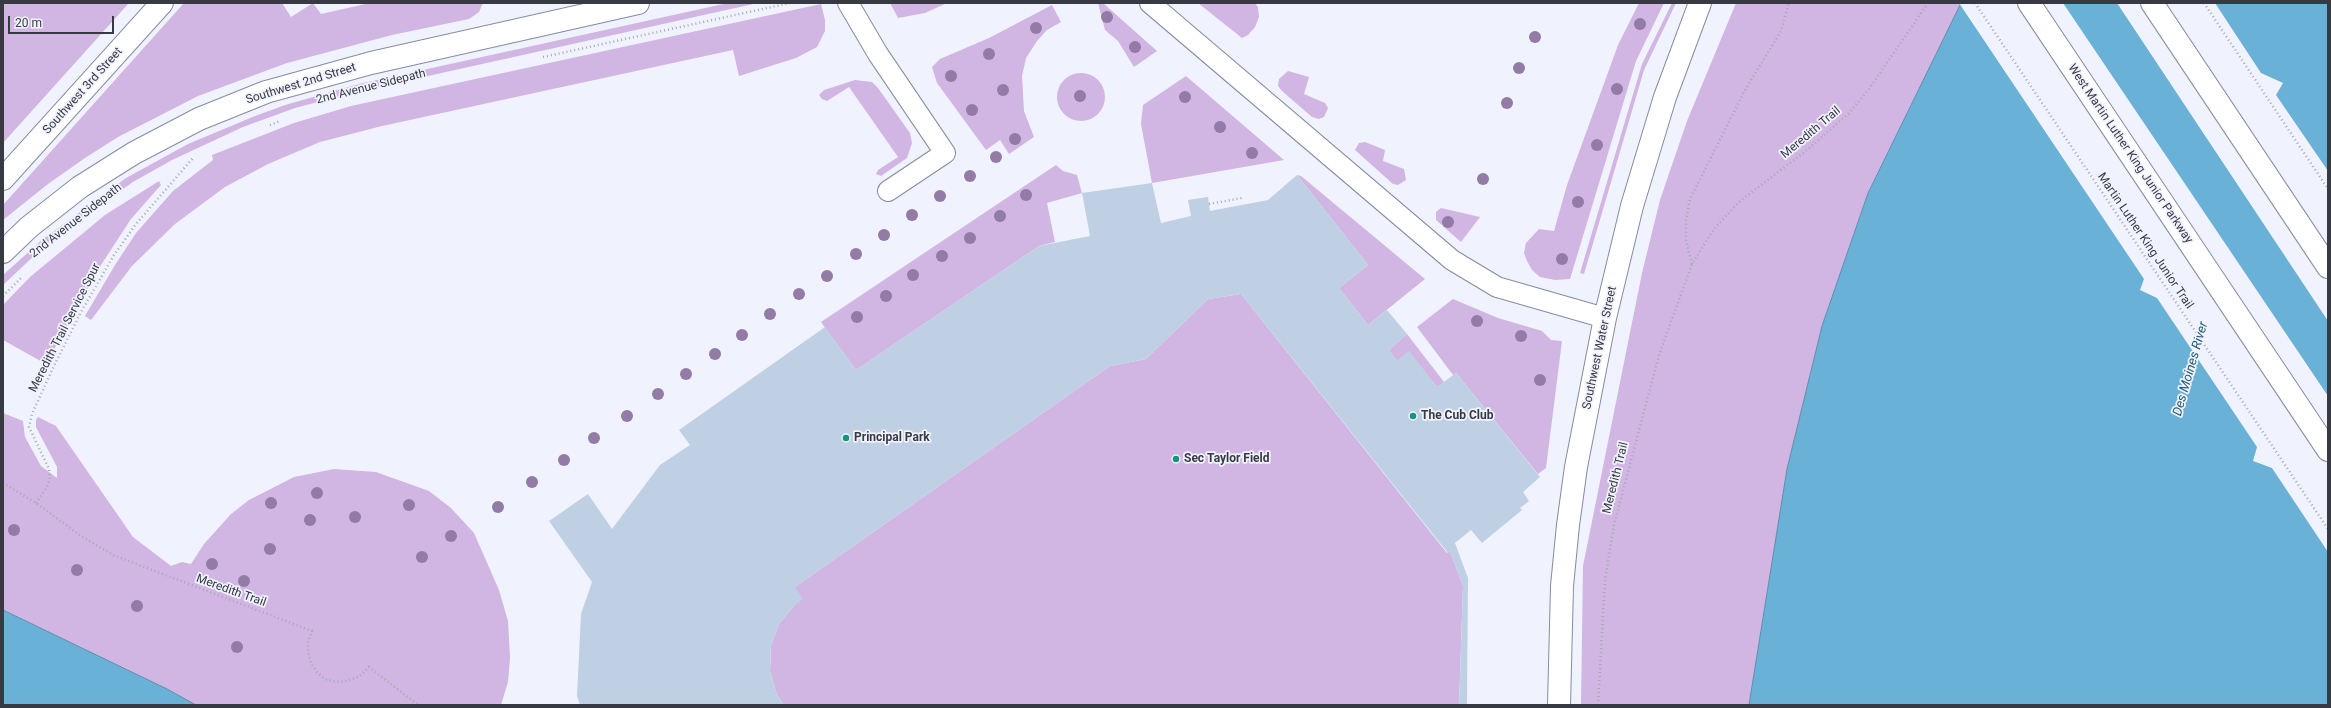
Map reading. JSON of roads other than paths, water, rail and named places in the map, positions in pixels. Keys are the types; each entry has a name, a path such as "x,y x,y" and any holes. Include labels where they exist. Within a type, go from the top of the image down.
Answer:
{"main road":[{"name":"Southwest 3rd Street","path":"3,179 162,3"},
{"name":"Southwest 2nd Street","path":"3,252 29,227 80,187 121,162 199,119 266,92 371,63 638,3"},
{"name":"Southwest Water Street","path":"1559,705 1562,586 1568,525 1576,467 1605,318 1632,206 1665,97 1700,3"},
{"name":"West Martin Luther King Junior Parkway","path":"2029,3 2328,450"},
{"path":"2152,3 2328,267"}],"lane":[{"path":"848,3 878,54 945,153 888,191"},
{"path":"1150,3 1452,260 1497,287 1605,318"}],"water":[{"name":"Des Moines River","path":"1961,3 2328,3 2328,705 1749,705 1787,469 1822,326 1868,193"},
{"path":"3,610 167,689 196,705 3,705"}],"place":[{"name":"The Cub Club","path":"1413,416"},
{"name":"Principal Park","path":"846,438"},
{"name":"Sec Taylor Field","path":"1176,459"}]}
